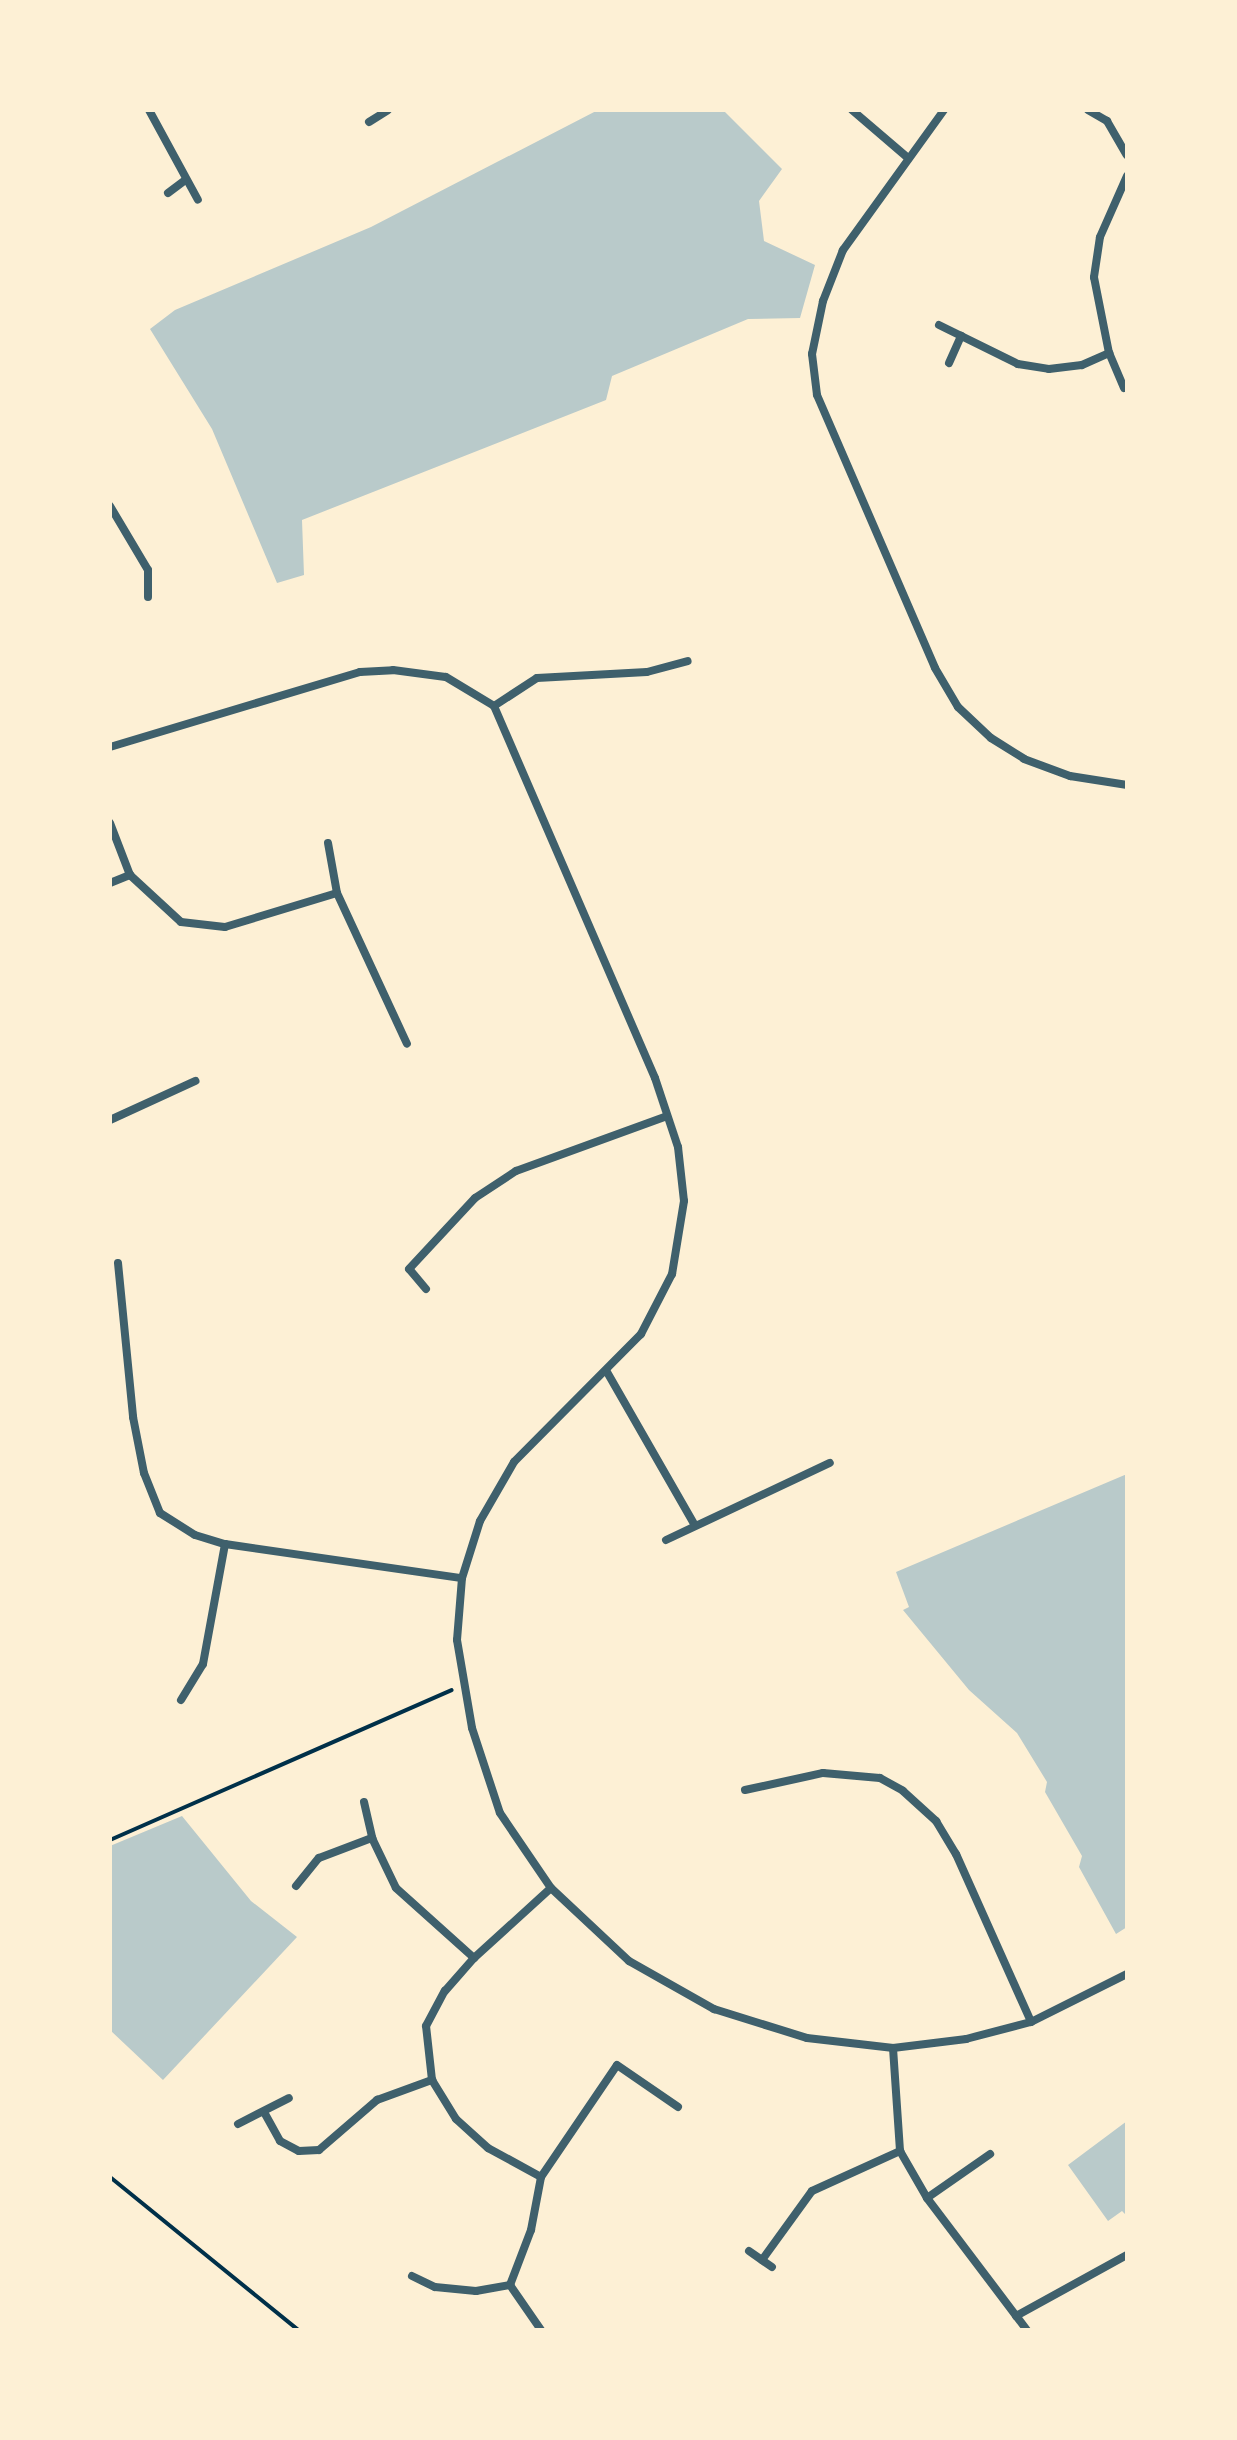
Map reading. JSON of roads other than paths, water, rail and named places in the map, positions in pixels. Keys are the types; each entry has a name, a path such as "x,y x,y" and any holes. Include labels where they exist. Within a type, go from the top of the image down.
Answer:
{"street":[{"path":"149,110 184,181 198,200"},
{"path":"369,122 388,110"},
{"path":"852,110 908,158"},
{"path":"944,110 843,250 828,288 812,354 817,395 929,655 958,707 991,738 1024,759 1070,776 1127,785"},
{"path":"1088,110 1107,121 1127,155"},
{"path":"1124,388 1109,353 1094,277 1100,237 1127,176"},
{"path":"168,193 184,181"},
{"path":"939,325 1018,364 1049,369 1082,365 1109,353"},
{"path":"949,363 961,336"},
{"path":"110,506 148,570 148,597"},
{"path":"494,706 537,678 647,672 688,661"},
{"path":"110,747 360,672 393,670 446,677 494,706 655,1078 664,1117 678,1147 684,1201 672,1274 641,1334 607,1372 514,1462 480,1521 462,1578 457,1640 463,1686 500,1813 551,1888 629,1961 714,2009 807,2038 893,2048 966,2039 1031,2022 1127,1974"},
{"path":"110,823 130,875 164,911 200,928 248,922 337,893"},
{"path":"328,843 337,893 407,1044"},
{"path":"110,883 130,875"},
{"path":"110,1120 195,1081"},
{"path":"426,1289 409,1269 475,1198 516,1171 664,1117"},
{"path":"118,1263 144,1473 160,1513 195,1535 225,1544 462,1578"},
{"path":"607,1372 694,1524"},
{"path":"666,1540 694,1524 830,1463"},
{"path":"181,1700 203,1664 225,1544"},
{"path":"745,1790 836,1773 880,1778 903,1791 936,1821 956,1854 1031,2022"},
{"path":"364,1802 372,1838 396,1888 474,1958"},
{"path":"296,1886 319,1858 372,1838"},
{"path":"541,2177 488,2148 456,2119 432,2080 426,2026 445,1991 474,1958 551,1888"},
{"path":"893,2048 900,2151 927,2198 1027,2330"},
{"path":"510,2285 531,2230 541,2177 617,2065 678,2107"},
{"path":"264,2112 280,2141 299,2151 319,2150 377,2100 432,2080"},
{"path":"238,2124 289,2098"},
{"path":"762,2260 812,2191 900,2151"},
{"path":"927,2198 990,2154"},
{"path":"749,2251 772,2267"},
{"path":"1016,2316 1127,2255"},
{"path":"412,2276 435,2287 476,2291 510,2285"},
{"path":"510,2285 541,2330"}]}
